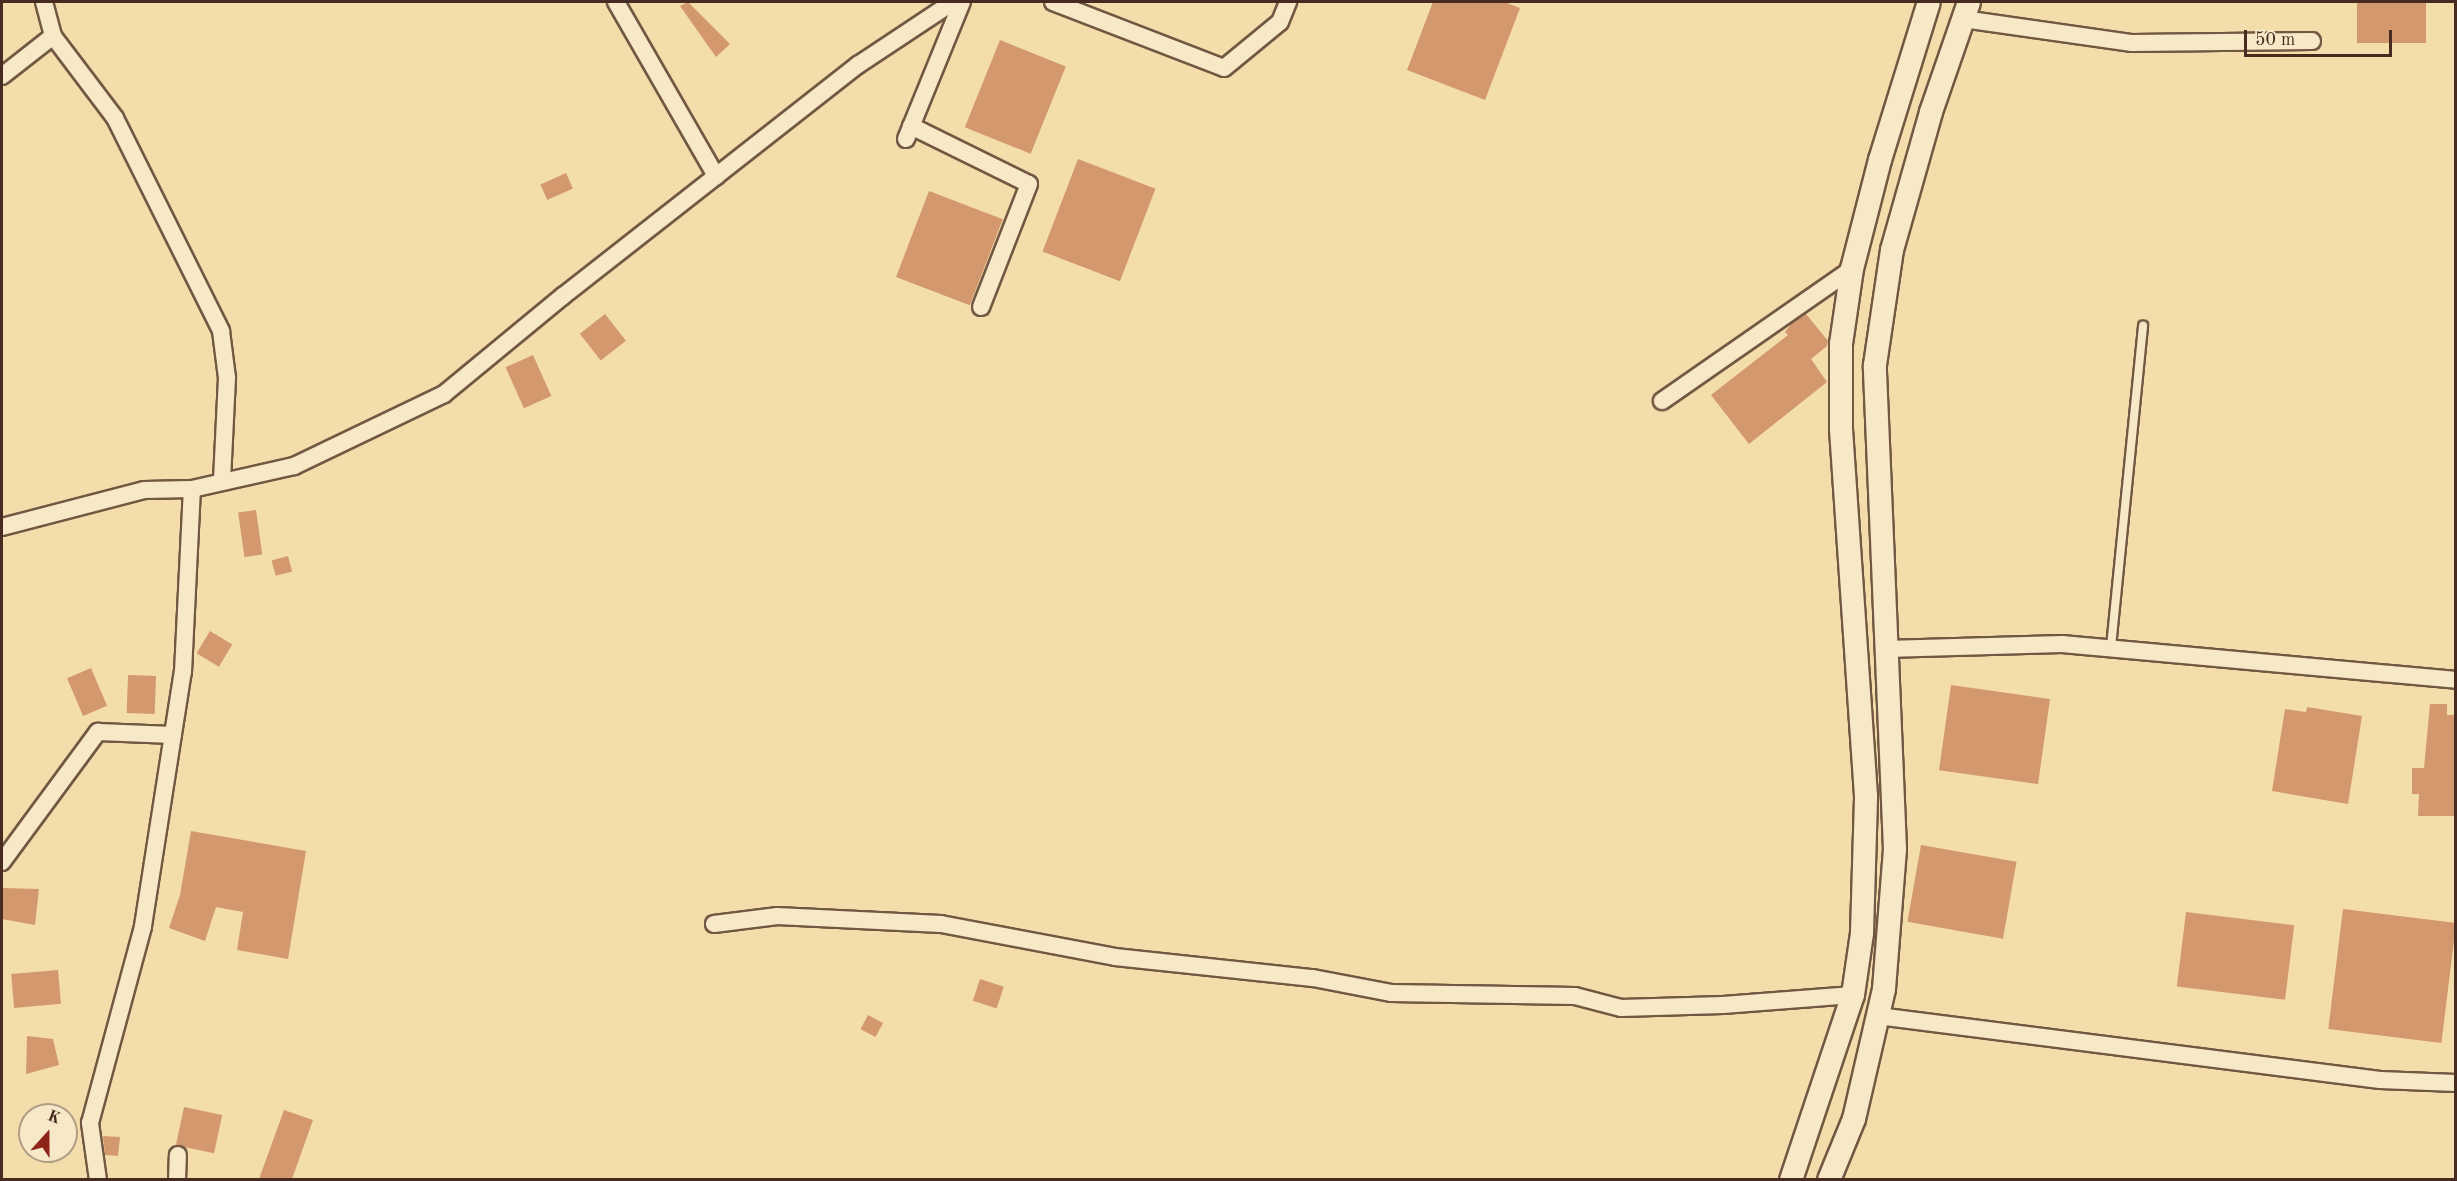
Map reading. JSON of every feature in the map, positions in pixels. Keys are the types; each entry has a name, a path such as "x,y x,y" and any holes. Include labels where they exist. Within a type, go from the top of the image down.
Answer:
{"main road":[{"path":"1791,1179 1818,1106 1853,995 1862,933 1866,796 1841,429 1841,344 1852,269 1880,160 1928,5 1966,10 1931,112 1892,250 1875,365 1895,849 1884,988 1854,1119 1829,1179"},
{"path":"1818,1106 1854,1119"}],"street":[{"path":"44,2 53,36 115,118 221,331 227,378 222,483"},
{"path":"616,2 716,176"},
{"path":"2,527 144,490 192,489 294,466 444,394 858,65 953,2"},
{"path":"962,2 908,132 1029,184 981,307"},
{"path":"1053,2 1224,68 1280,22 1288,2"},
{"path":"1966,10 2132,43 2312,41"},
{"path":"2,76 53,36"},
{"path":"1662,401 1852,269"},
{"path":"98,1179 90,1123 143,926 183,672 192,489"},
{"path":"1885,650 2062,644 2456,680"},
{"path":"2,862 98,732 173,735"},
{"path":"714,924 777,916 941,924 1115,957 1313,978 1391,993 1575,996 1621,1008 1723,1005 1853,995"},
{"path":"1878,1016 2380,1080 2456,1083"},
{"path":"177,1179 178,1155"}],"lane":[{"path":"2111,647 2143,326"}],"building":[{"path":"688,2 730,44 716,57 680,6"},
{"path":"1433,2 1504,2 1520,8 1485,100 1407,70"},
{"path":"2357,2 2426,2 2426,43 2357,43"},
{"path":"1000,40 1066,67 1031,154 965,127"},
{"path":"1078,159 1155,189 1120,281 1043,251"},
{"path":"566,173 573,189 547,200 540,184"},
{"path":"929,191 1003,219 970,305 896,277"},
{"path":"605,314 626,341 601,360 580,334"},
{"path":"1806,314 1828,341 1827,346 1811,359 1827,382 1749,444 1711,395 1788,335 1785,332 1792,323"},
{"path":"533,355 551,396 524,408 506,367"},
{"path":"256,510 262,555 244,557 238,513"},
{"path":"288,556 292,571 276,576 272,560"},
{"path":"210,631 232,644 219,667 197,653"},
{"path":"91,668 107,706 83,716 67,678"},
{"path":"128,675 156,676 155,714 127,713"},
{"path":"1951,685 2050,699 2038,784 1939,770"},
{"path":"2430,704 2447,704 2447,715 2456,715 2456,816 2418,816 2419,794 2412,794 2412,768 2424,768"},
{"path":"2307,707 2362,716 2348,804 2272,791 2285,709 2306,712"},
{"path":"191,831 306,851 288,959 237,950 243,912 216,907 205,941 169,928 180,895"},
{"path":"1921,845 2017,862 2003,939 1907,922"},
{"path":"2,888 39,889 35,925 2,919"},
{"path":"2343,909 2456,923 2441,1043 2328,1029"},
{"path":"2186,912 2294,925 2285,1000 2177,986"},
{"path":"58,970 61,1004 14,1008 11,974"},
{"path":"980,979 1004,987 997,1009 973,1001"},
{"path":"868,1015 883,1023 875,1037 860,1029"},
{"path":"27,1036 53,1039 59,1065 26,1074"},
{"path":"184,1107 222,1115 214,1153 176,1145"},
{"path":"284,1110 313,1120 292,1179 259,1179"},
{"path":"103,1136 120,1137 118,1156 105,1155"}]}
